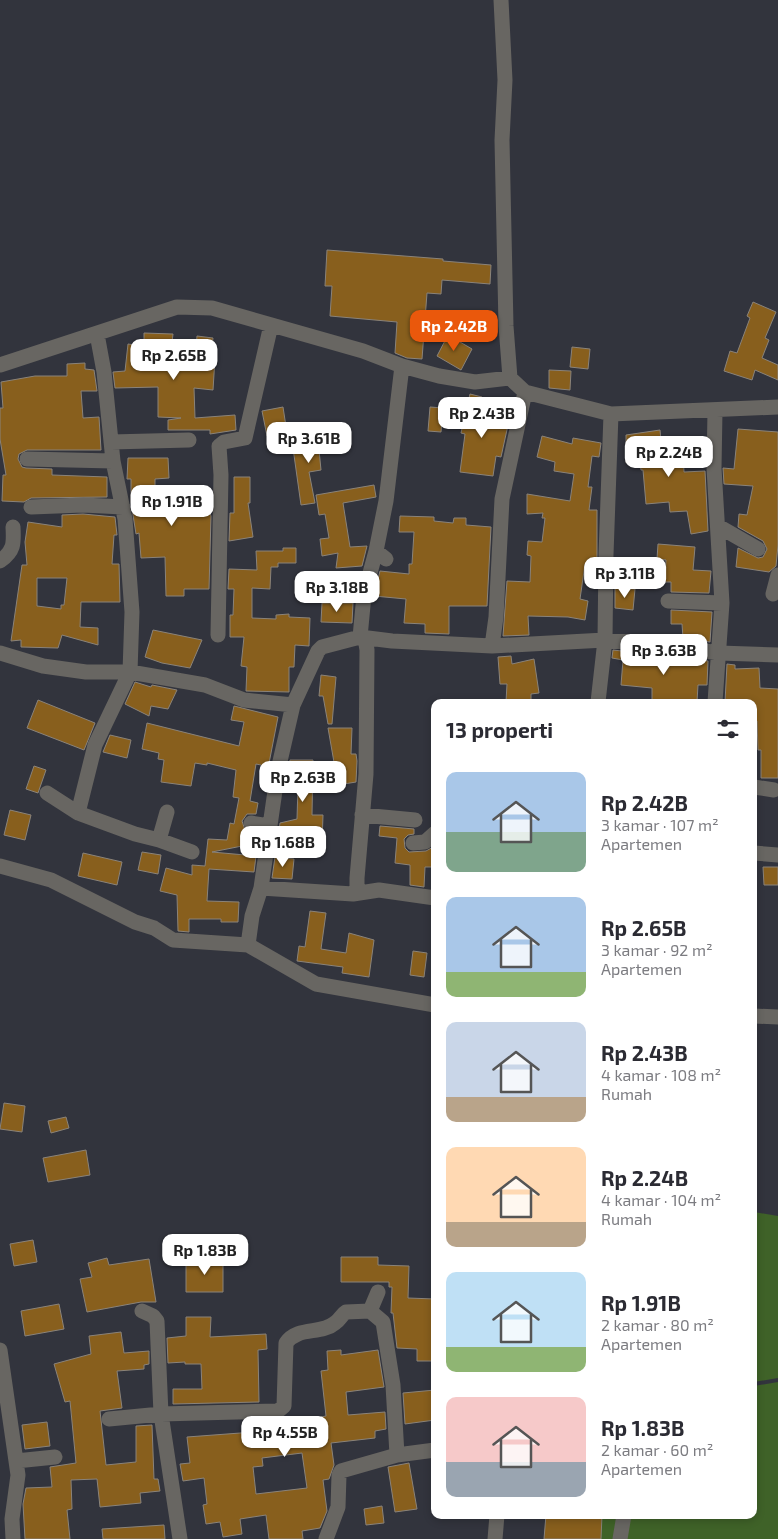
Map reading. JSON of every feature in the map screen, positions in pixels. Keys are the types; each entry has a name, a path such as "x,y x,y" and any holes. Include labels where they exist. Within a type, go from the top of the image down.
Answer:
{"street":[{"path":"501,0 505,80 502,140 506,326 510,378 525,392 612,414 778,407"},
{"path":"0,365 177,307 212,308 363,351 402,366 440,376 475,382 510,378"},
{"path":"218,635 221,475 219,446 224,442 245,438 271,325"},
{"path":"78,812 95,746 130,672 132,612 130,560 123,507 113,461 97,334"},
{"path":"357,893 367,757 367,650 362,637 364,595 381,555 402,366"},
{"path":"492,646 496,617 502,499 525,392"},
{"path":"715,411 714,460 722,603 715,699"},
{"path":"598,699 605,640 606,545 612,414"},
{"path":"111,442 189,440"},
{"path":"27,459 113,461"},
{"path":"31,507 83,505 123,507"},
{"path":"718,526 758,549"},
{"path":"0,561 8,556 14,547 14,528"},
{"path":"773,594 778,575"},
{"path":"668,601 722,603"},
{"path":"248,945 252,916 261,888 278,770 293,705 318,651 332,643 362,637 392,641 492,646 605,640 656,644 720,653 778,655"},
{"path":"0,653 43,666 86,672 130,672 205,686 244,700 293,705"},
{"path":"757,788 774,790"},
{"path":"48,793 78,812 135,834 159,840 192,852"},
{"path":"159,840 167,812"},
{"path":"362,816 415,820"},
{"path":"251,823 269,826"},
{"path":"414,843 425,842 431,837"},
{"path":"757,853 778,855"},
{"path":"0,866 51,880 135,922 154,928 173,940 248,945 316,984 431,1004"},
{"path":"261,888 357,893 379,890 431,897"},
{"path":"757,1016 778,1016"},
{"path":"370,1311 378,1292"},
{"path":"142,1311 153,1316 157,1321 161,1414 180,1539"},
{"path":"109,1419 161,1414 278,1411 284,1406 286,1343 290,1337 335,1324 346,1312 370,1311 383,1322 388,1344 397,1455"},
{"path":"0,1350 18,1475 12,1518 13,1539"},
{"path":"326,1539 338,1507 338,1475 341,1471 397,1455 431,1451"},
{"path":"16,1461 55,1457"},
{"path":"495,1539 497,1519"},
{"path":"620,1539 623,1519"}],"green space":[{"path":"757,1212 778,1216 778,1378 757,1382"},
{"path":"778,1382 778,1539 553,1539 558,1519 757,1519 757,1386"}],"building":[{"path":"327,250 443,259 443,261 491,265 490,284 442,280 441,294 427,293 422,359 407,358 395,353 397,322 330,316 332,286 325,286"},
{"path":"753,302 776,312 765,338 769,340 762,358 778,365 778,380 755,370 752,380 724,371 730,351 737,353 750,318 747,316"},
{"path":"478,314 494,315 492,338 477,337"},
{"path":"144,333 173,334 170,359 195,362 197,336 213,338 211,358 215,358 213,390 194,388 195,418 235,415 236,430 210,434 210,430 168,430 168,420 181,418 158,417 158,387 115,388 113,372 125,371 128,344 144,346"},
{"path":"448,335 472,349 461,370 437,356"},
{"path":"572,347 590,349 588,369 570,367"},
{"path":"85,363 85,369 94,370 97,391 81,391 83,418 99,417 101,450 27,450 19,454 18,459 22,467 52,469 52,475 107,477 107,497 31,498 24,502 2,501 3,475 6,475 0,439 0,408 3,408 1,382 35,376 67,376 67,364"},
{"path":"549,370 571,371 570,390 549,388"},
{"path":"470,394 482,397 478,412 510,416 501,457 496,456 493,476 460,472 465,434 461,433"},
{"path":"283,407 287,433 267,436 262,411"},
{"path":"430,407 443,408 441,432 428,431"},
{"path":"738,429 778,432 778,545 776,566 769,572 736,567 738,548 758,558 763,557 767,549 763,541 738,527 739,514 747,515 753,486 724,484 723,468 734,469"},
{"path":"660,430 662,451 683,450 684,472 705,471 708,531 691,534 687,511 670,512 669,502 646,504 643,470 641,470 640,463 626,463 626,435"},
{"path":"331,435 333,447 319,450 321,470 309,472 315,503 301,505 292,441"},
{"path":"542,436 572,444 573,438 601,443 599,457 592,456 588,487 592,487 589,510 597,510 597,565 585,564 580,599 588,601 585,620 568,617 528,616 529,635 503,636 507,581 530,582 531,556 527,555 528,541 542,542 545,518 542,518 543,513 527,514 527,494 570,501 574,474 554,471 555,462 537,457"},
{"path":"128,458 168,458 169,478 155,479 155,513 181,510 182,486 207,487 206,513 210,513 211,516 209,589 184,589 184,596 166,596 165,557 141,558 139,533 136,534 131,502 131,479 127,479"},
{"path":"234,477 250,477 250,503 248,503 253,537 229,541 230,513 234,513"},
{"path":"374,485 376,497 343,503 350,547 367,546 362,566 336,568 338,553 322,556 320,539 329,538 325,514 319,515 316,495"},
{"path":"83,514 115,517 117,535 114,535 112,564 119,564 120,602 81,602 80,627 98,628 98,645 62,635 58,648 21,647 21,640 11,641 22,565 27,565 25,542 28,522 62,527 62,515","holes":["37,578 67,578 64,605 61,605 61,609 37,606"]},
{"path":"400,516 434,517 434,521 453,523 454,518 466,518 466,525 491,527 487,606 449,606 449,634 425,633 425,624 404,623 406,599 374,596 380,571 409,574 409,564 412,564 414,532 399,532"},
{"path":"658,544 695,547 693,570 711,571 709,593 671,592 671,582 665,582 666,560 657,559"},
{"path":"283,548 296,548 296,563 278,563 278,567 271,567 270,589 252,588 252,618 276,619 276,615 289,614 289,617 310,618 309,646 295,645 294,667 289,667 289,692 246,691 247,667 241,666 244,637 230,637 230,615 233,615 234,589 228,589 229,569 257,570 256,551 283,551"},
{"path":"615,588 635,589 633,610 615,608"},
{"path":"322,603 353,603 352,623 321,622"},
{"path":"671,610 712,612 710,642 683,638 682,624 671,624"},
{"path":"153,630 202,640 190,668 162,663 145,657"},
{"path":"613,650 708,661 707,685 698,685 697,699 652,699 652,688 621,685 623,660 612,658"},
{"path":"511,656 512,664 534,659 539,693 531,694 531,699 506,699 507,684 500,684 498,657"},
{"path":"727,664 735,665 735,669 759,668 760,688 778,689 778,778 761,778 761,750 758,750 757,699 725,699"},
{"path":"321,675 336,677 332,724 328,724 323,696 319,696"},
{"path":"135,682 151,687 152,685 177,690 168,709 151,706 149,716 125,704"},
{"path":"38,700 95,723 84,750 27,728"},
{"path":"234,706 278,717 265,784 261,765 256,764 250,801 258,803 256,814 247,814 242,821 245,830 253,833 252,844 212,852 256,856 254,872 209,869 207,901 239,902 238,922 221,922 221,919 189,919 189,932 178,931 177,895 160,891 166,868 192,875 192,865 205,866 208,839 227,840 230,823 234,824 239,798 233,797 236,770 207,763 207,765 195,763 191,786 161,782 164,760 158,759 159,753 142,749 147,723 239,746 244,722 231,720"},
{"path":"328,728 352,728 351,754 356,754 356,782 338,785"},
{"path":"110,735 131,740 127,758 103,752"},
{"path":"290,760 313,760 312,815 323,815 322,843 309,842 310,831 278,838 280,823 297,819 298,786 285,787"},
{"path":"34,766 46,770 38,793 26,789"},
{"path":"10,810 31,815 25,840 4,835"},
{"path":"380,826 414,829 414,834 408,835 404,839 405,848 409,852 426,851 431,848 431,867 425,867 424,887 410,885 410,865 395,863 397,838 379,836"},
{"path":"142,852 161,855 158,874 138,870"},
{"path":"83,853 122,862 117,885 78,876"},
{"path":"275,857 294,859 292,879 272,878"},
{"path":"763,867 778,867 778,885 764,885"},
{"path":"310,911 326,913 321,949 346,953 349,933 374,940 369,977 342,973 343,967 297,961 299,946 305,947"},
{"path":"413,951 427,953 424,977 410,975"},
{"path":"4,1103 25,1106 22,1132 0,1129"},
{"path":"66,1117 69,1128 51,1133 48,1121"},
{"path":"86,1150 90,1175 48,1182 43,1158"},
{"path":"33,1240 37,1262 14,1266 10,1244"},
{"path":"341,1257 378,1257 378,1265 409,1266 408,1298 431,1299 431,1361 417,1361 417,1349 397,1348 393,1313 391,1313 392,1287 389,1287 389,1282 341,1282"},
{"path":"107,1258 109,1265 149,1259 156,1302 141,1302 87,1312 80,1279 92,1277 88,1263"},
{"path":"186,1261 223,1261 223,1292 186,1292"},
{"path":"59,1304 64,1329 25,1336 21,1311"},
{"path":"186,1317 211,1317 210,1337 266,1334 267,1349 258,1350 259,1402 173,1404 173,1389 202,1389 201,1364 185,1364 185,1362 168,1363 167,1338 186,1336"},
{"path":"121,1332 124,1353 149,1351 149,1364 144,1365 144,1369 117,1371 122,1408 100,1411 106,1465 136,1462 136,1426 152,1425 154,1479 158,1479 160,1491 140,1493 141,1503 100,1507 97,1479 71,1480 72,1509 67,1510 70,1539 25,1539 23,1504 26,1488 52,1487 50,1467 76,1463 70,1401 65,1402 54,1364 91,1354 89,1336"},
{"path":"341,1350 341,1355 378,1350 384,1387 346,1392 348,1415 385,1412 386,1429 375,1431 375,1438 331,1443 334,1465 329,1479 323,1480 327,1511 320,1528 302,1531 303,1539 269,1539 266,1515 240,1519 242,1534 223,1537 220,1522 206,1524 203,1505 207,1504 204,1478 183,1481 180,1464 190,1463 187,1437 267,1431 267,1427 322,1421 321,1417 326,1416 321,1371 328,1370 327,1351","holes":["302,1453 307,1488 256,1494 253,1467 263,1466 262,1458"]},
{"path":"431,1390 431,1421 405,1424 403,1393"},
{"path":"47,1422 50,1446 25,1449 22,1425"},
{"path":"409,1463 417,1509 395,1512 388,1467"},
{"path":"382,1506 384,1523 366,1525 364,1509"},
{"path":"546,1519 602,1519 601,1539 544,1539"},
{"path":"164,1525 165,1539 103,1539 102,1529"}]}
